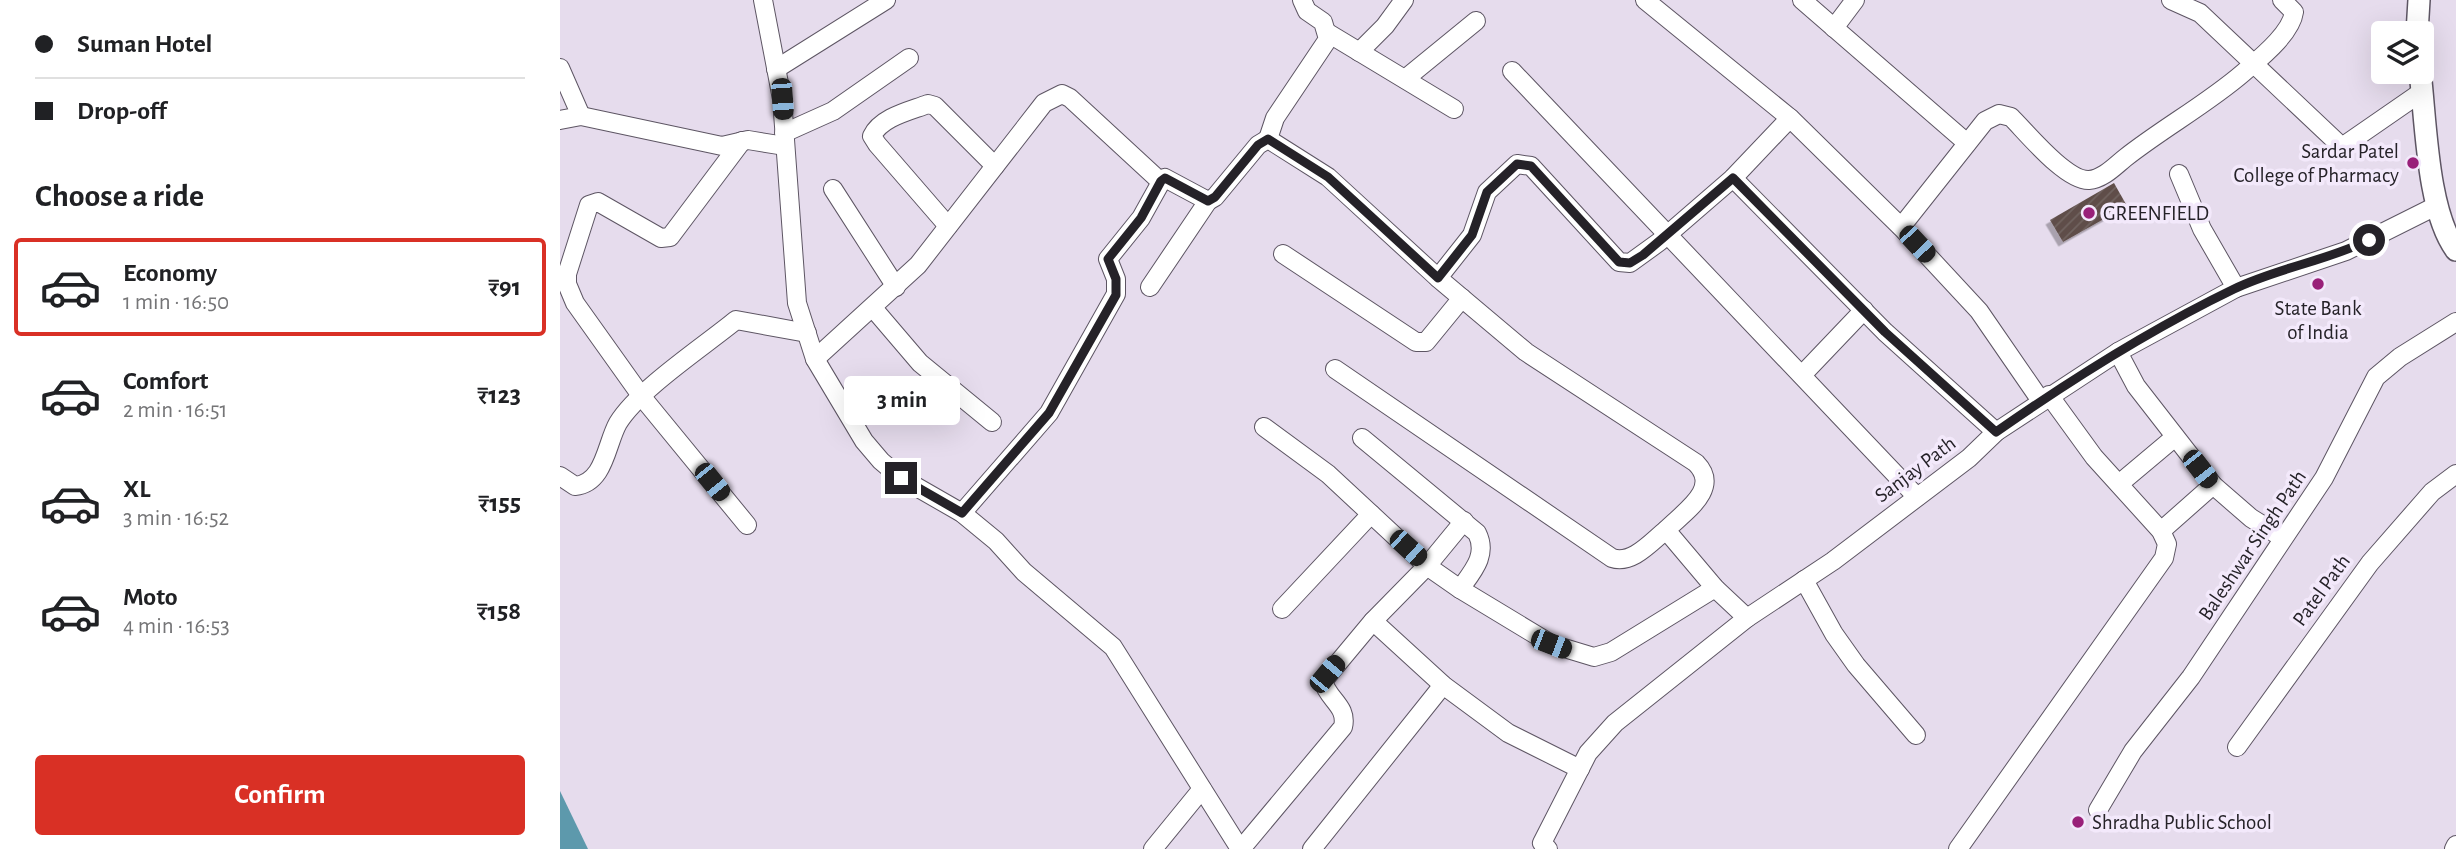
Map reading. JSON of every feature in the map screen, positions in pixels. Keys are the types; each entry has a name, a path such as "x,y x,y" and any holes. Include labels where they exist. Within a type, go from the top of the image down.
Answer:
{"street":[{"path":"763,0 776,69 785,140 797,303 816,359 864,441 881,461 901,478 962,513 996,541 1024,572 1113,647 1240,849 1343,727 1345,717 1342,709 1325,689 1323,681 1373,621 1464,522"},
{"path":"776,69 886,0"},
{"path":"1302,0 1307,11 1323,22 1328,33 1454,109"},
{"path":"1359,51 1385,26 1404,0"},
{"path":"1645,0 1790,118 1901,227 1979,311 2045,398 2161,531 2167,544 2164,558 1958,849"},
{"path":"1802,0 1967,143"},
{"path":"1835,28 1854,0"},
{"path":"2171,0 2200,13 2343,148 2419,84"},
{"path":"1901,227 1985,121 1999,114 2011,117 2064,170 2090,180 2105,175 2254,62 2290,26 2294,12 2282,0"},
{"path":"2418,21 2419,0"},
{"path":"1405,79 1476,21"},
{"path":"1150,287 1208,201 1215,197 1258,145 1268,139 1275,118 1325,46 1328,33"},
{"path":"560,120 581,116 722,146 742,141 785,140 833,111 909,58"},
{"path":"560,68 581,116"},
{"path":"1511,71 1917,497"},
{"path":"2421,84 2438,205 2456,250"},
{"path":"816,359 897,287 1044,103 1062,94 1161,181"},
{"path":"948,226 877,144 872,136 876,129 886,121 928,104 935,106 995,166"},
{"path":"1438,278 1472,235 1487,192 1517,164 1524,163 1619,262 1630,263 1669,234 1733,178 1790,118"},
{"path":"1268,139 1328,177 1438,278 1526,352 1696,463 1705,473 1707,484 1701,495 1666,530 1631,557 1621,561 1612,558 1335,369"},
{"path":"742,141 670,237 661,238 598,202 593,202 587,209 567,274 567,284 575,303 642,397 747,525"},
{"path":"2179,174 2202,229 2236,288"},
{"path":"962,513 1049,413 1116,295 1116,279 1108,259 1141,218 1161,181 1165,178 1175,181 1208,201"},
{"path":"1733,178 1864,310 1996,432"},
{"path":"833,189 897,287"},
{"name":"Sanjay Path","path":"1543,847 1588,754 1615,723 1747,618 1917,497 1996,432 2118,352 2236,288 2346,251 2438,205"},
{"path":"1283,254 1416,342 1426,342 1462,298"},
{"path":"873,308 920,363 992,422"},
{"path":"1802,375 1864,310"},
{"path":"560,475 575,486 587,483 598,471 618,423 642,397 736,320 807,334"},
{"name":"Baleshwar Singh Path","path":"2098,810 2133,751 2191,677 2341,449 2376,377 2400,357 2456,322"},
{"path":"2118,352 2136,386 2213,485 2251,518 2283,538"},
{"path":"1264,427 1328,474 1427,565 1460,589 1551,644 1594,657 1611,652 1715,588"},
{"path":"2119,484 2175,437"},
{"path":"1362,438 1477,533 1483,545 1479,562 1460,589"},
{"name":"Patel Path","path":"2237,747 2370,563 2432,492 2456,474"},
{"path":"2161,531 2213,485"},
{"path":"1282,609 1371,514"},
{"path":"1666,530 1715,588 1747,618"},
{"path":"1804,580 1834,634 1856,665 1916,735"},
{"path":"1373,621 1443,685 1508,733 1580,769"},
{"path":"1312,849 1443,685"},
{"path":"1153,849 1202,789"}],"water":[{"path":"560,791 588,849 560,849"}],"building":[{"name":"GREENFIELD","path":"2114,183 2127,206 2063,242 2050,220"}],"place":[{"name":"Sardar Patel College of Pharmacy","path":"2413,163"},
{"name":"GREENFIELD","path":"2089,213"},
{"name":"State Bank of India","path":"2318,284"},
{"name":"Shradha Public School","path":"2078,822"}],"route":[{"path":"901,478 962,513 1017,454 1049,413 1116,295 1116,279 1108,259 1141,218 1161,181 1165,178 1175,181 1208,201 1215,197 1258,145 1268,139 1279,142 1328,177 1438,278 1472,235 1487,192 1517,164 1531,166 1619,262 1630,263 1659,242 1733,178 1885,332 1996,432 2118,352 2236,288 2346,251 2369,240"}]}
